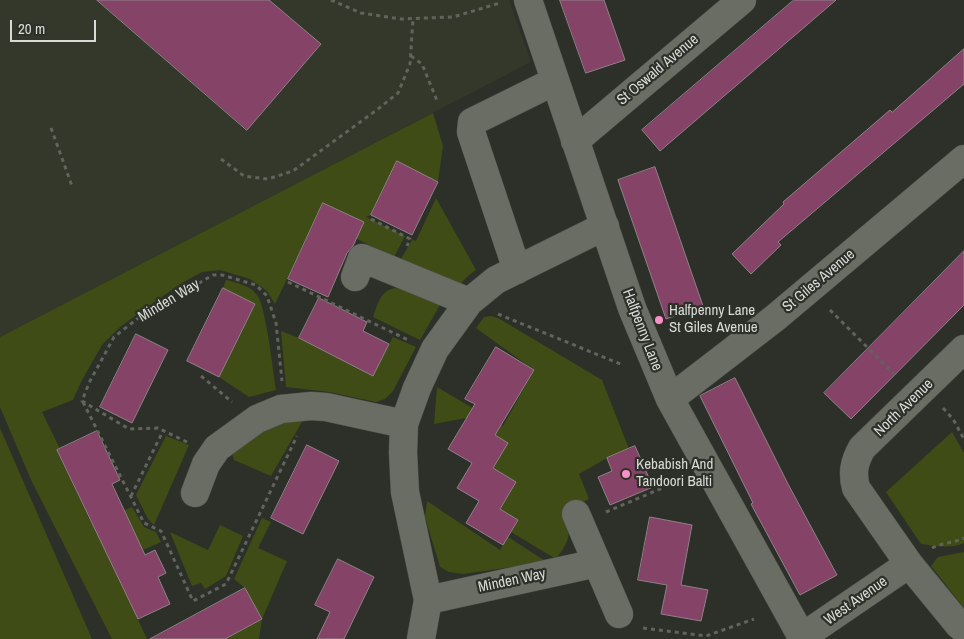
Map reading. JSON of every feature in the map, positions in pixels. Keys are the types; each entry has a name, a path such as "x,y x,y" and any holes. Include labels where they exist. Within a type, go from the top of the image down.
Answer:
{"street":[{"name":"St Oswald Avenue","path":"575,141 742,0"},
{"name":"Halfpenny Lane","path":"516,1 555,81 632,308 670,400 802,638"},
{"path":"517,270 471,132 472,122 555,81"},
{"name":"St Giles Avenue","path":"670,400 775,318 964,159"},
{"path":"421,639 428,600 405,492 403,453 404,424 417,388 435,348 470,302 496,280 605,226"},
{"path":"355,276 362,258 470,302"},
{"name":"North Avenue","path":"909,564 856,488 855,461 862,448 964,349"},
{"path":"195,493 206,464 215,452 252,422 281,410 311,406 326,407 404,424"},
{"path":"578,519 619,614"},
{"name":"Minden Way","path":"428,600 597,562"},
{"path":"909,564 962,627"},
{"name":"West Avenue","path":"802,638 909,564"}],"path":[{"path":"331,0 361,13 401,19 453,17 516,1"},
{"path":"221,159 244,176 268,179 293,171 398,93 410,64 413,19"},
{"path":"411,56 422,64 438,103"},
{"path":"51,128 72,186"},
{"name":"Minden Way","path":"215,452 158,428 129,429 82,401 89,383 114,337 137,319 213,275 222,275 256,285 267,296 276,323 286,409"},
{"path":"288,282 414,343"},
{"path":"809,289 920,392 953,419 964,439"},
{"path":"470,302 623,365"},
{"path":"201,376 237,406 252,422"},
{"path":"131,496 163,431"},
{"path":"578,519 585,520 680,481"},
{"path":"619,614 612,624 706,636 754,619"}],"shaded area":[{"path":"0,0 509,0 531,62 0,337"}],"green space":[{"path":"433,113 443,146 438,182 397,162 371,215 366,217 405,236 394,257 355,238 353,217 323,203 275,304 267,291 250,279 220,270 202,272 182,283 120,327 102,345 73,400 42,412 60,449 57,451 92,525 132,507 144,527 156,532 161,542 143,550 133,529 102,543 147,639 112,639 32,482 0,407 0,337"},
{"path":"436,198 476,270 456,288 401,259 412,240 416,241"},
{"path":"226,280 243,285 257,295 266,325 276,390 249,397 219,377 255,305 223,288"},
{"path":"396,288 423,294 441,303 420,340 373,317 383,295"},
{"path":"484,317 498,318 602,380 629,449 607,458 579,474 589,499 564,511 569,532 567,542 556,559 511,532 518,520 500,509 516,482 493,468 507,443 466,418 434,424 437,387 503,426 534,370 476,328"},
{"path":"281,331 299,338 372,375 393,337 416,347 393,391 385,399 376,402 329,392 286,387"},
{"path":"303,420 271,476 234,460 232,453 260,429 289,421"},
{"path":"0,428 92,639 0,639"},
{"path":"952,432 964,453 964,543 948,546 921,544 886,492"},
{"path":"166,436 189,445 154,525 148,519 136,495"},
{"path":"427,501 500,550 508,537 547,562 463,574 449,572 440,567 425,517"},
{"path":"262,518 271,522 258,548 287,561 262,619 245,588 234,579"},
{"path":"220,525 243,536 226,576 205,589 201,583 192,586 170,532 208,550"},
{"path":"964,552 964,608 931,566 938,557"},
{"path":"262,619 259,639 225,639"}],"building":[{"path":"97,0 269,0 321,44 247,130"},
{"path":"560,0 604,0 625,60 586,73"},
{"path":"794,0 836,0 660,151 642,130"},
{"path":"964,49 964,84 778,242 781,245 751,274 732,254 784,204 783,202 890,110 892,112"},
{"path":"397,161 438,182 412,235 371,215"},
{"path":"655,167 703,306 666,319 618,180"},
{"path":"323,203 364,222 353,246 347,253 328,297 288,279"},
{"path":"964,251 964,305 851,419 824,393"},
{"path":"223,288 255,304 219,377 187,361"},
{"path":"319,298 367,322 363,331 389,344 373,376 299,338"},
{"path":"136,334 168,350 132,423 100,407"},
{"path":"496,347 534,370 495,435 508,443 493,468 516,482 500,509 518,520 503,545 466,523 479,501 457,488 472,463 448,449 475,404 465,399"},
{"path":"735,378 788,484 837,575 800,595 751,504 753,503 700,396"},
{"path":"97,431 120,480 112,484 145,555 155,550 166,573 158,577 170,604 138,619 57,450"},
{"path":"307,445 339,461 303,534 271,518"},
{"name":"Kebabish And Tandoori Balti","path":"635,446 653,487 610,505 598,477 612,471 607,458"},
{"path":"650,517 692,525 681,585 708,590 701,621 661,614 667,585 638,580"},
{"path":"338,559 374,577 344,639 317,639 330,612 315,605"},
{"path":"245,588 262,619 225,639 150,639"}],"place":[{"name":"Halfpenny Lane St Giles Avenue","path":"659,320"},
{"name":"Kebabish And Tandoori Balti","path":"626,474"}]}
